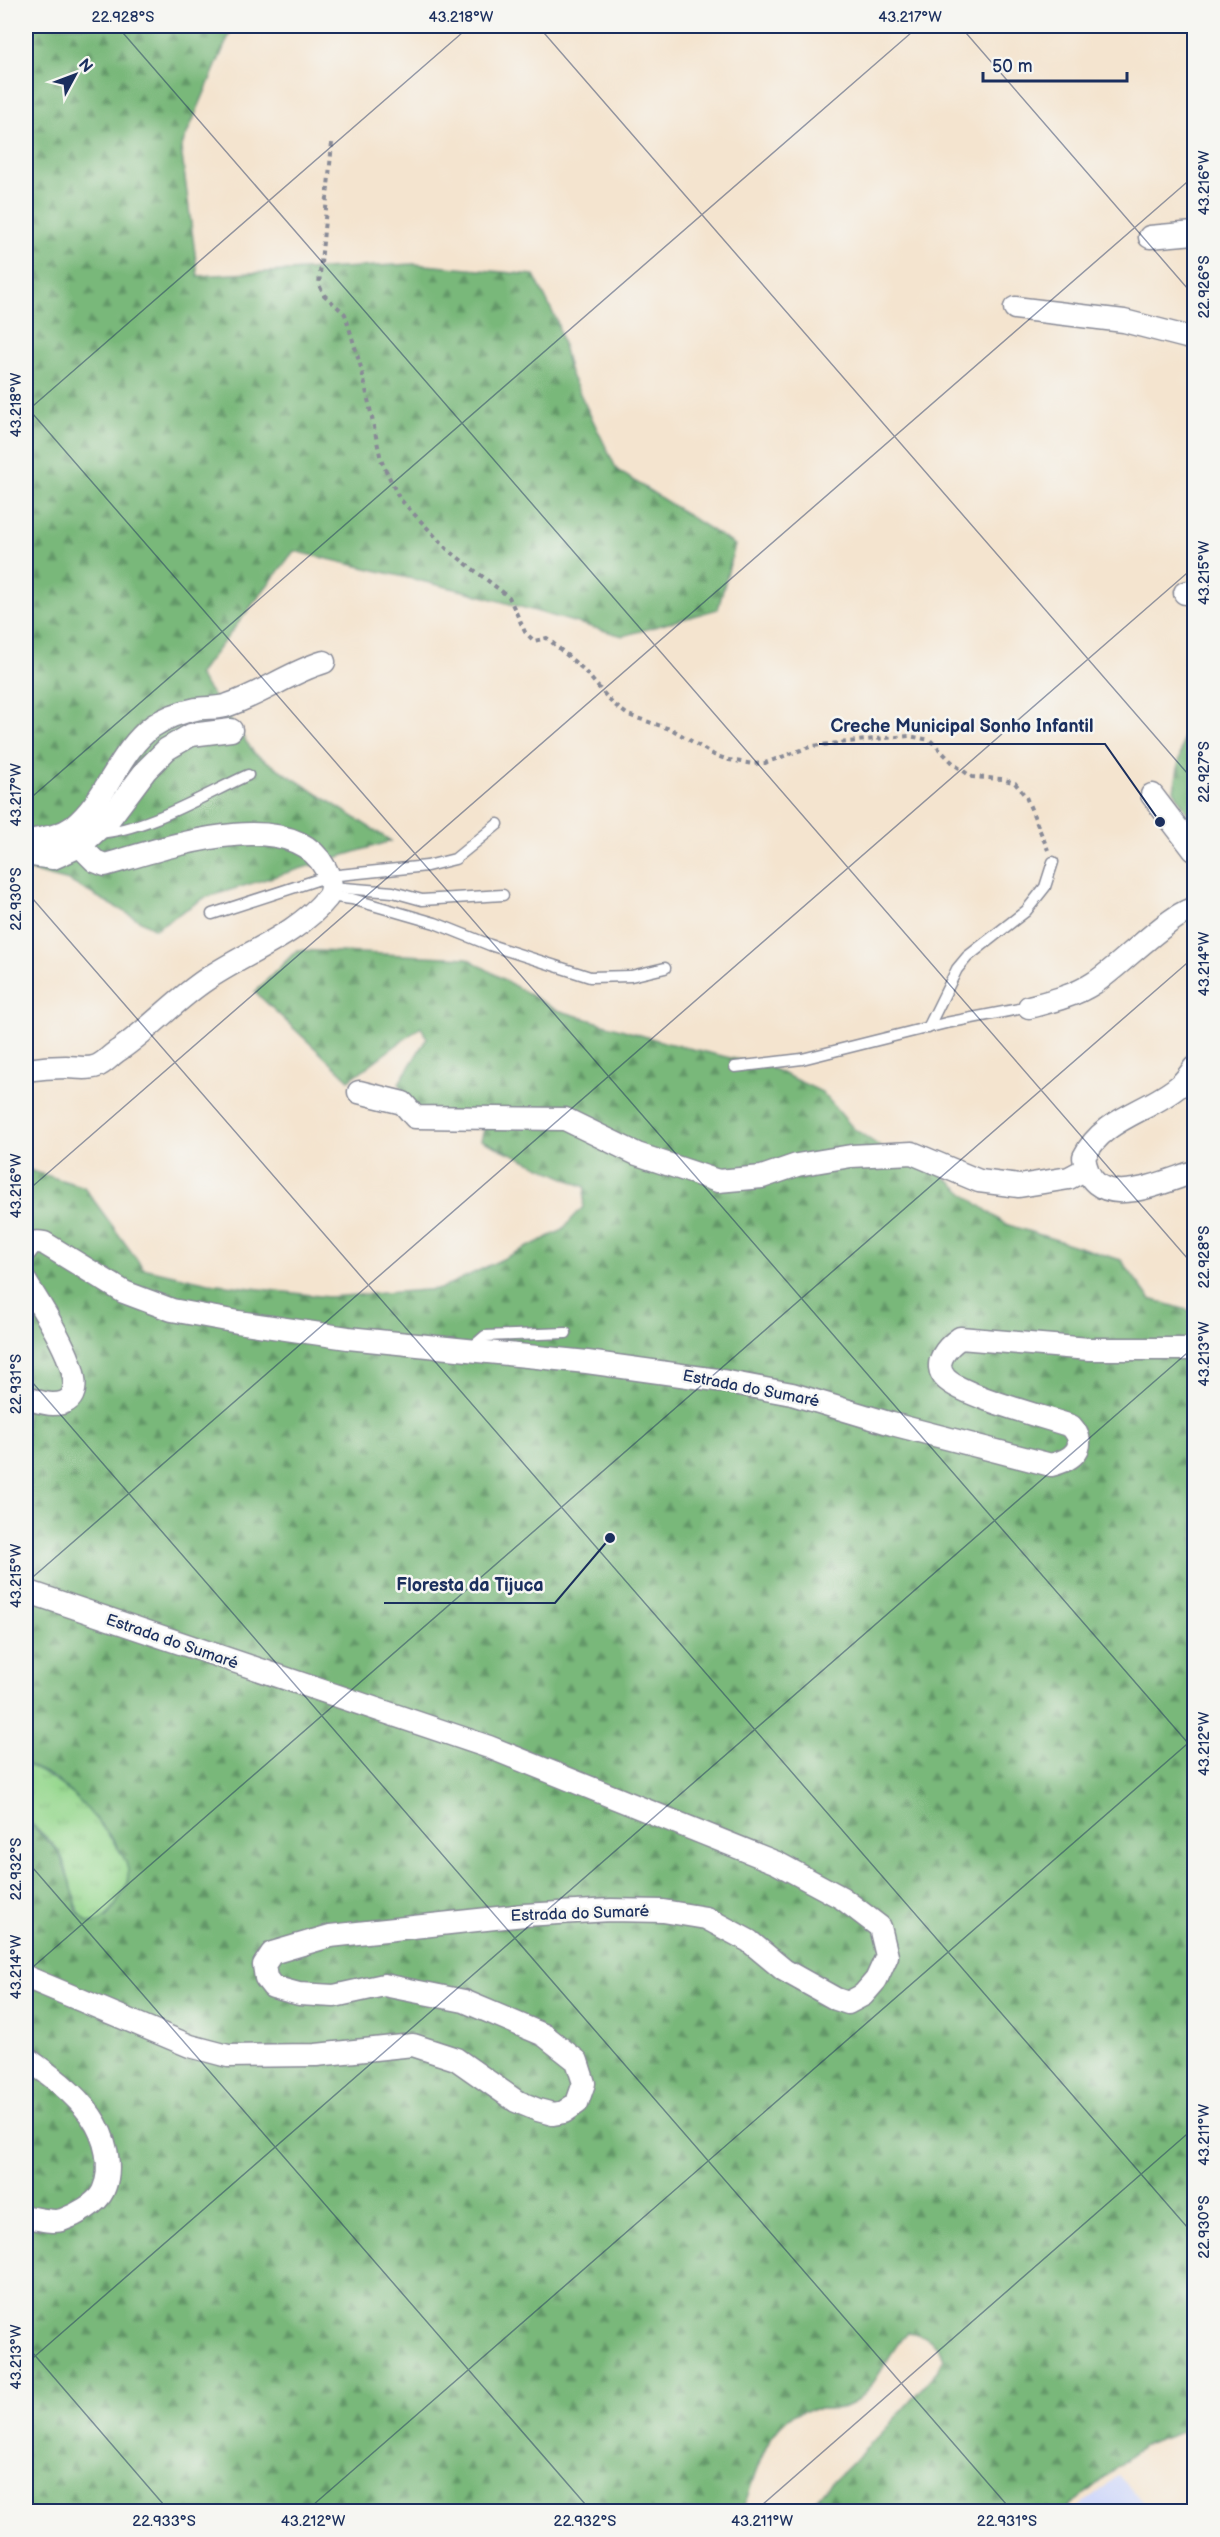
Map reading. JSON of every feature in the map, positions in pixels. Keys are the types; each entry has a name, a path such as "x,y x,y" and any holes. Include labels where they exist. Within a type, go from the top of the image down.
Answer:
{"street":[{"path":"1150,237 1194,233"},
{"path":"1015,308 1124,321 1194,339"},
{"path":"26,842 53,837 73,826 96,801 116,768 141,737 154,726 171,717 195,710 226,706 262,691 302,668 324,662"},
{"path":"154,726 178,720 191,735"},
{"path":"26,854 52,858 87,840 110,818 146,770 167,750 191,735 231,730"},
{"path":"1152,795 1194,850"},
{"path":"26,1070 97,1066 132,1041 159,1015 206,979 282,934 329,886 319,857 296,841 267,835 240,835 178,843 105,865 95,861 87,840"},
{"path":"1029,1007 1075,994 1093,984 1111,972 1169,923 1190,909 1194,909"},
{"path":"1194,1068 1179,1085 1106,1129 1090,1144 1084,1157 1091,1179 1099,1186 1124,1192 1194,1172"},
{"path":"359,1092 403,1102 415,1117 564,1119 638,1154 718,1181 762,1177 797,1165 851,1156 912,1153 979,1181 1019,1186 1069,1178 1086,1169"},
{"name":"Estrada do Sumaré","path":"27,1244 37,1241 44,1243 124,1292 172,1310 348,1338 587,1362 706,1378 792,1394 892,1424 1051,1465 1066,1462 1079,1446 1077,1433 1071,1426 963,1390 946,1379 940,1369 941,1358 946,1347 960,1338 1089,1349 1194,1350"},
{"path":"26,1282 71,1363 76,1384 74,1393 62,1403 51,1405 26,1398"},
{"name":"Estrada do Sumaré","path":"26,1591 489,1747 777,1863 842,1898 880,1927 887,1956 876,1980 863,1995 848,2003 836,1999 784,1970 749,1941 706,1917 663,1911 611,1910 512,1916 330,1936 272,1953 264,1965 266,1978 273,1987 334,1996 384,1985 464,2001 544,2036 577,2061 585,2084 577,2103 564,2112 553,2114 516,2101 456,2059 413,2045 316,2055 228,2056 190,2046 26,1977"},
{"path":"26,2058 58,2081 90,2115 106,2144 107,2175 103,2192 86,2208 60,2220 26,2217"}],"lane":[{"path":"87,840 143,823 248,775"},
{"path":"212,914 455,859 498,824"},
{"path":"928,1028 957,969 967,957 1026,911 1045,887 1053,862"},
{"path":"329,886 393,892 422,900 503,896"},
{"path":"329,886 352,898 435,922 490,945 532,956 590,977 631,976 665,969"},
{"path":"735,1067 802,1059 928,1028 1029,1007"},
{"path":"470,1349 485,1336 566,1333"}],"path":[{"path":"332,143 319,285 324,295 345,314 362,371 381,460 399,498 447,549 509,597 525,632 534,641 547,638 583,669 612,703 628,714 673,730 714,755 729,760 753,764 765,763 813,746 909,736 930,740 955,765 972,777 1002,779 1015,783 1026,797 1053,862"}],"shaded area":[{"path":"1118,2475 1151,2511 1074,2511"}],"green space":[{"path":"26,26 233,26 181,148 198,276 414,264 534,275 557,321 570,373 617,470 735,545 718,609 623,636 468,592 294,551 198,675 255,754 391,841 204,898 155,929 69,881 26,870"},
{"path":"1189,706 1194,707 1194,825 1174,790"},
{"path":"297,950 467,958 554,1009 667,1043 769,1067 822,1092 853,1128 891,1154 929,1163 967,1196 1005,1224 1121,1260 1150,1299 1194,1312 1194,2428 1144,2445 1064,2511 803,2511 879,2436 937,2371 944,2358 938,2348 925,2337 908,2332 861,2397 845,2407 801,2411 778,2428 763,2454 742,2511 26,2511 26,1819 59,1852 75,1897 76,1910 89,1923 106,1917 111,1911 125,1888 128,1873 120,1850 99,1822 55,1779 26,1764 26,1169 84,1187 143,1268 209,1283 328,1297 440,1289 561,1231 583,1207 585,1187 481,1140 487,1118 412,1114 399,1083 427,1038 421,1027 349,1080 255,992"},
{"path":"26,1764 51,1778 82,1803 125,1859 129,1873 126,1886 109,1914 102,1919 88,1923 82,1917 74,1900 60,1853 26,1819"}],"place":[{"name":"Creche Municipal Sonho Infantil","path":"1160,822"},
{"name":"Floresta da Tijuca","path":"610,1538"}]}
